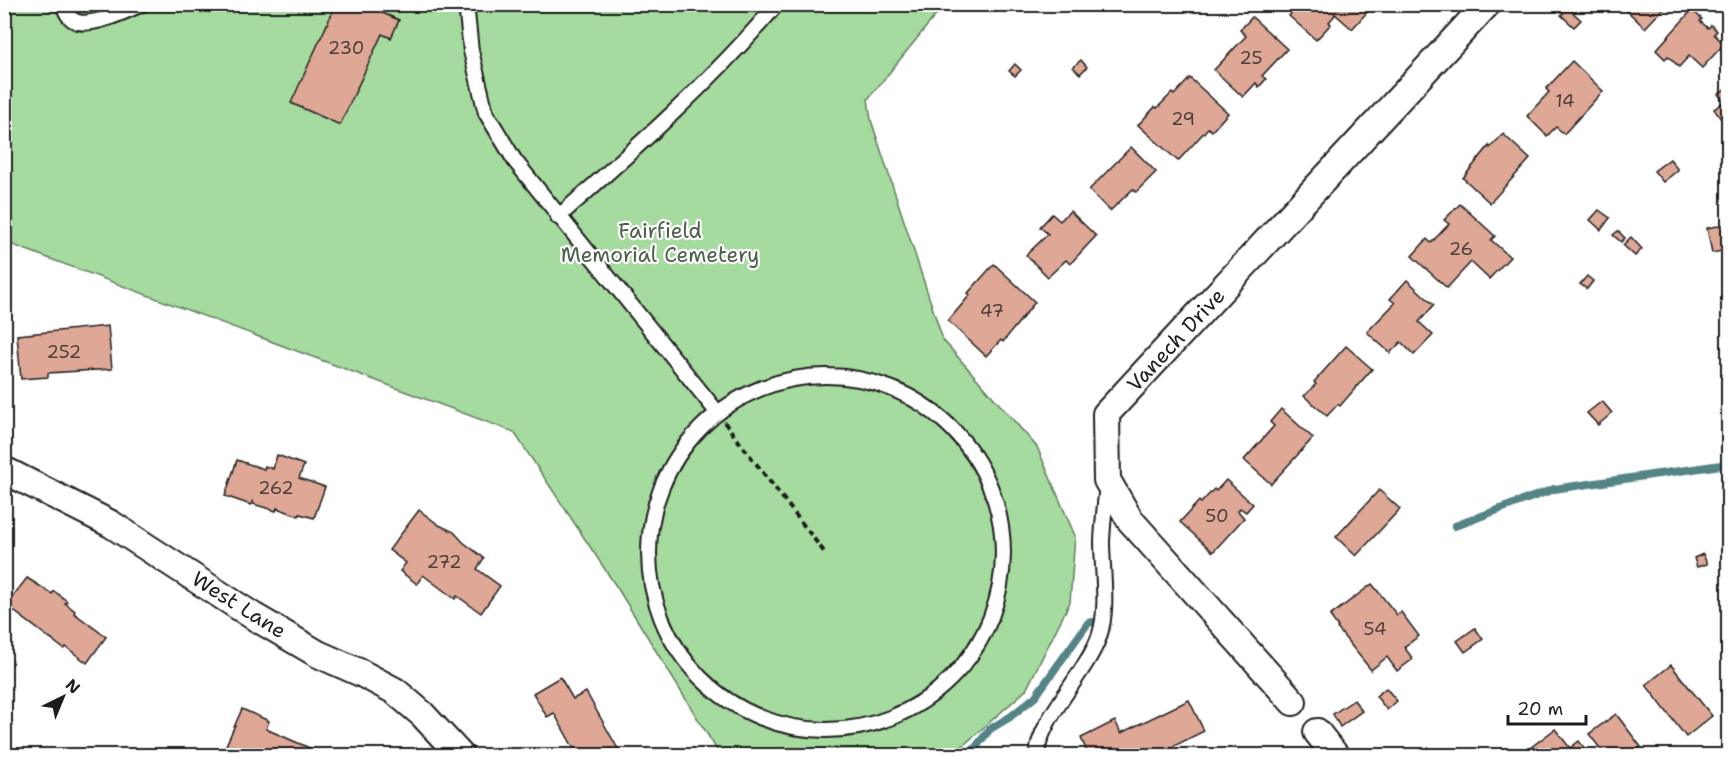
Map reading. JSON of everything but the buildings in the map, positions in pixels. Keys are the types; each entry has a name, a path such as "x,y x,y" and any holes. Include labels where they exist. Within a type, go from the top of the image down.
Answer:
{"street":[{"name":"Vanech Drive","path":"1293,702 1130,520 1107,480 1106,414 1487,4"},
{"name":"West Lane","path":"4,470 111,524 253,616 318,654 361,672 395,691 422,714 460,756"},
{"path":"1317,732 1336,756"}],"lane":[{"path":"63,4 67,15 76,22 88,22 113,16 142,4"},
{"path":"466,4 471,51 486,113 515,162 713,407"},
{"path":"558,217 689,99 777,4"},
{"path":"813,375 849,375 876,381 906,395 962,442 982,473 998,512 1006,563 1002,591 978,640 940,686 920,703 898,716 845,729 824,732 770,726 746,714 726,700 706,684 689,665 671,636 659,607 650,557 652,532 656,508 668,476 698,422 713,407 742,392 776,382 813,375"},
{"path":"1037,756 1042,734 1091,654 1103,622 1102,539 1107,480"}],"path":[{"path":"713,407 825,553"}],"green space":[{"name":"Fairfield Memorial Cemetery","path":"4,5 944,5 868,99 871,120 943,340 1037,447 1075,536 1070,602 1026,690 958,750 931,755 720,755 618,589 514,432 5,242"}],"waterway":[{"path":"1455,526 1554,489 1728,464"},
{"path":"969,756 990,729 1010,717 1035,697 1088,623 1092,622"}]}
